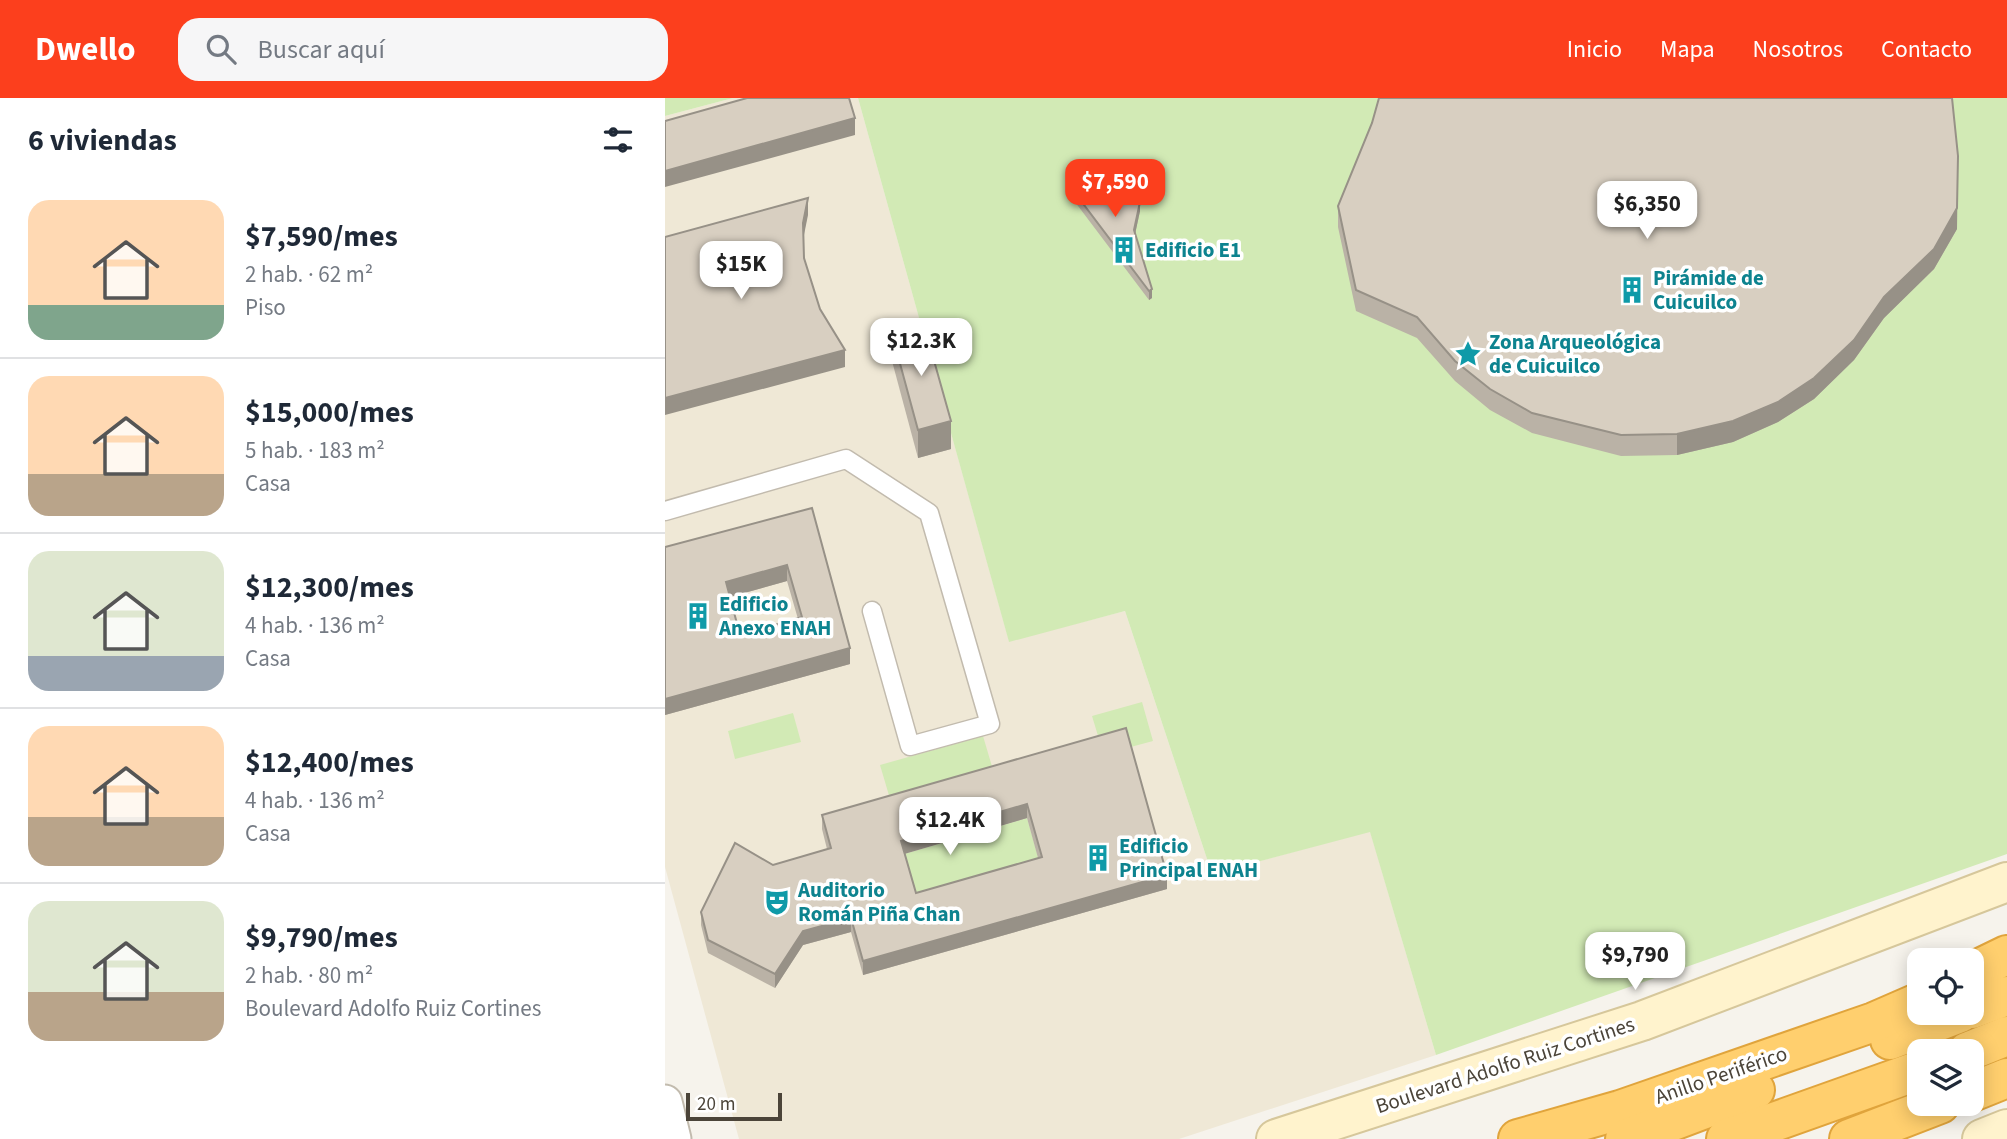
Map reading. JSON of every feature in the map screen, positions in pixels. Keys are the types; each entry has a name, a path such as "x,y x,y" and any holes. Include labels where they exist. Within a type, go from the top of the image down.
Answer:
{"highway":[{"path":"1984,966 2007,955"},
{"path":"1984,974 2007,964"},
{"path":"1984,1005 2007,996"},
{"name":"Anillo Periférico","path":"1518,1139 1620,1110 1874,1022 1907,1006"},
{"path":"1625,1139 1928,1025"},
{"path":"1984,1045 2007,1036"},
{"path":"1726,1139 1907,1075"},
{"path":"1984,1087 2007,1078"},
{"path":"1849,1139 1909,1116"}],"main road":[{"name":"Boulevard Adolfo Ruiz Cortines","path":"1276,1139 1642,1021 2007,882"},
{"path":"1982,1139 2007,1129"}],"street":[{"path":"665,1102 674,1139"}],"lane":[{"path":"665,510 846,459 929,513 990,724 910,746 872,611"}],"shaded area":[{"path":"733,98 858,98 1009,641 1125,611 1212,874 1370,831 1436,1055 1179,1139 739,1139 665,867 665,116"}],"green space":[{"path":"665,98 733,98 665,116"},
{"name":"Zona Arqueológica de Cuicuilco","path":"858,98 2007,98 2007,854 1436,1055 1370,832 1212,874 1125,611 1009,642"},
{"path":"1142,702 1153,741 1127,748 1102,749 1092,716"},
{"path":"793,713 801,742 735,759 728,731"},
{"path":"983,736 996,780 893,809 880,765"},
{"path":"1027,818 1042,871 916,907 901,855"}],"building":[{"path":"747,98 849,98 855,118 665,171 665,121"},
{"name":"Pirámide de Cuicuilco","path":"1379,98 1952,98 1958,156 1957,208 1934,249 1884,297 1854,340 1814,378 1778,402 1733,421 1677,434 1621,435 1532,413 1490,389 1455,361 1417,317 1356,290 1338,206 1372,123"},
{"path":"1101,176 1140,202 1134,230 1152,289 1149,291 1069,185"},
{"path":"808,198 803,223 804,258 820,309 845,350 665,398 665,237"},
{"path":"924,325 951,421 918,430 892,334"},
{"name":"Edificio Anexo ENAH","path":"812,508 850,648 665,699 665,547","holes":["787,565 802,617 740,635 726,582"]},
{"name":"Edificio Principal ENAH","path":"1126,728 1167,875 863,961 851,918 803,931 775,974 708,940 701,912 735,843 773,865 831,848 822,815","holes":["1027,804 1042,857 916,893 901,841"]}],"place":[{"name":"Edificio E1","path":"1124,250"},
{"name":"Pirámide de Cuicuilco","path":"1632,290"},
{"name":"Zona Arqueológica de Cuicuilco","path":"1468,354"},
{"name":"Edificio Anexo ENAH","path":"698,616"},
{"name":"Edificio Principal ENAH","path":"1098,858"},
{"name":"Auditorio Román Piña Chan","path":"777,902"}]}
